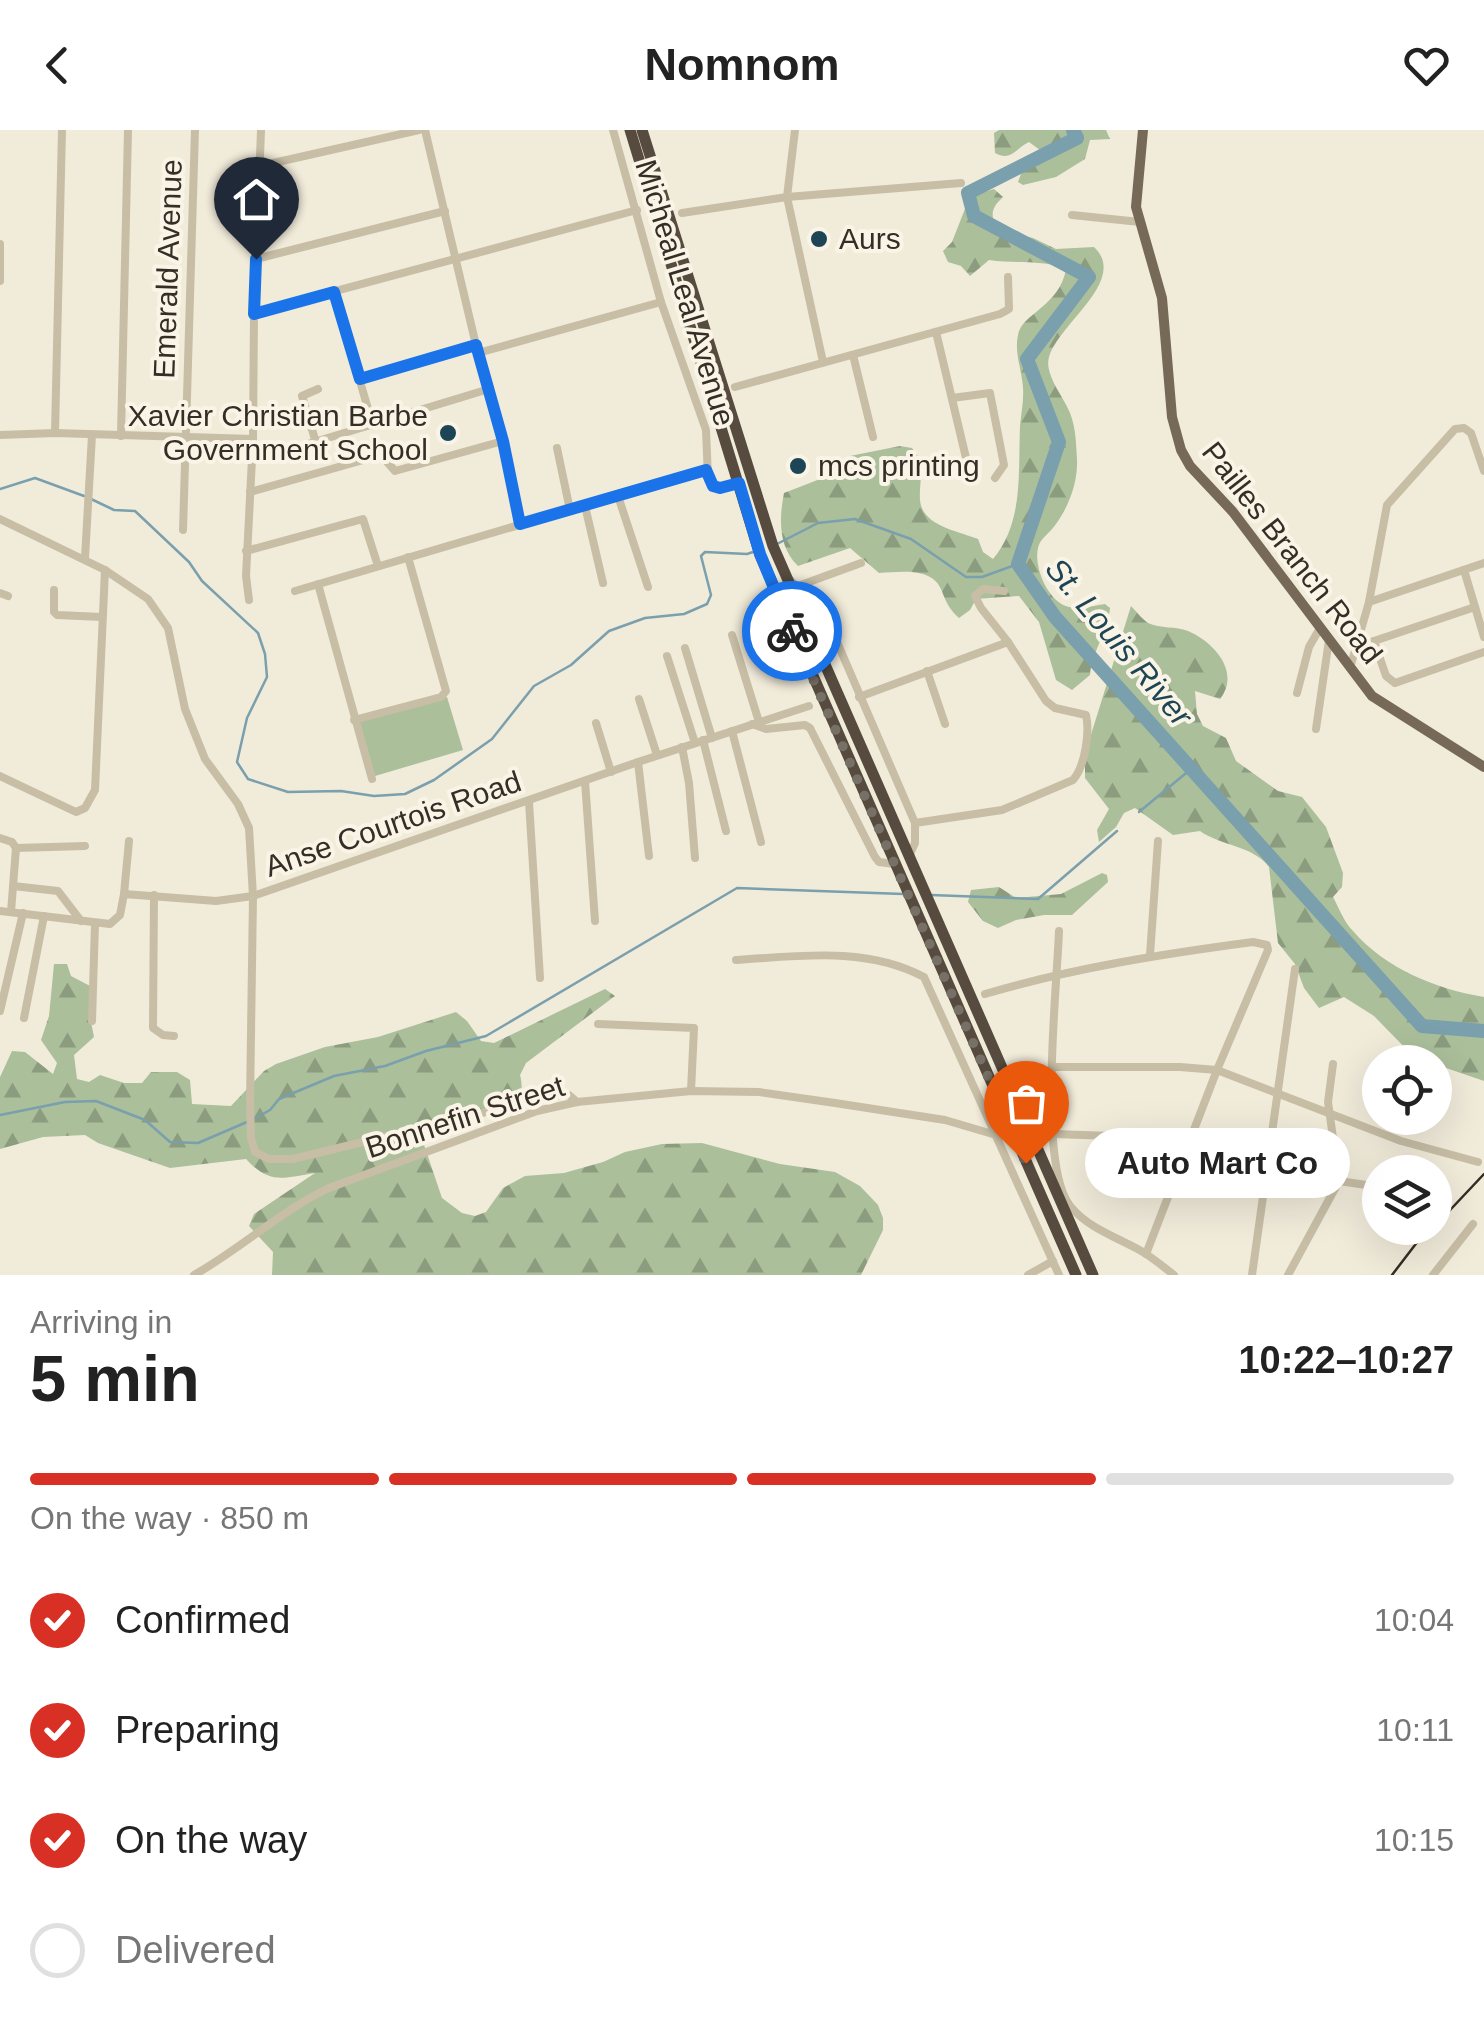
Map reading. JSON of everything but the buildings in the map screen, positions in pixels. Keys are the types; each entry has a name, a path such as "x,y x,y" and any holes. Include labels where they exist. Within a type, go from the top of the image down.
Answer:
{"highway":[{"path":"630,130 766,570 1076,1275"},
{"path":"642,130 783,571 1093,1275"}],"main road":[{"name":"Pailles Branch Road","path":"1143,130 1136,198 1162,298 1172,417 1181,450 1190,466 1233,512 1372,696 1484,766"}],"street":[{"path":"55,434 62,130"},
{"path":"121,436 128,130"},
{"name":"Emerald Avenue","path":"183,530 195,130"},
{"path":"249,600 246,551 253,440 261,130"},
{"path":"260,166 422,130 503,441 520,524"},
{"name":"Micheal Leal Avenue","path":"613,130 662,302 706,430 706,470"},
{"path":"795,130 787,197 823,362"},
{"path":"682,212 787,197 961,184"},
{"path":"256,259 445,210"},
{"path":"254,314 637,210"},
{"path":"1072,216 1140,222"},
{"path":"0,244 0,281"},
{"path":"735,387 1009,309 1008,277"},
{"path":"334,292 373,426"},
{"path":"360,379 662,302"},
{"path":"936,332 968,462"},
{"path":"853,355 873,438"},
{"path":"316,442 302,396 318,389"},
{"path":"252,462 489,389"},
{"path":"952,398 990,393 1004,465 995,478"},
{"path":"1350,668 1369,602 1387,505 1455,429 1464,428 1471,433 1484,471"},
{"path":"85,558 92,435"},
{"path":"0,436 253,440"},
{"path":"250,492 381,455 396,471 503,441"},
{"path":"557,448 570,510"},
{"path":"295,591 706,470 713,486 739,483"},
{"path":"618,496 648,587"},
{"path":"585,506 603,583"},
{"path":"246,551 362,519 378,566"},
{"path":"1,522 85,558 148,599 168,628 185,709 205,759 238,804 249,828 254,896 250,1102 255,1152 260,1156 293,1159 551,1096 568,1096 577,1102"},
{"path":"354,720 441,697 446,691 408,557"},
{"path":"798,586 861,563"},
{"path":"1369,602 1484,563"},
{"path":"0,776 76,812 90,802 95,790 105,570"},
{"path":"1464,570 1484,637"},
{"path":"783,571 837,642 915,823 915,843 909,856"},
{"path":"318,584 372,779"},
{"path":"915,823 1002,810 1077,778 1088,730 1086,715 1055,708 1046,701 975,596 983,589 1004,592"},
{"path":"54,590 57,615 102,616"},
{"path":"1356,646 1475,607"},
{"path":"1296,693 1308,646 1320,628"},
{"path":"732,635 755,723 766,729 805,725 810,728 874,857 897,870"},
{"path":"1316,728 1329,640"},
{"path":"859,697 1008,642"},
{"path":"1374,642 1386,676 1392,682 1484,652"},
{"path":"685,648 726,832"},
{"path":"667,656 703,740"},
{"path":"927,671 945,724"},
{"path":"814,682 816,698 810,706 822,711 839,738"},
{"path":"639,699 658,756"},
{"name":"Anse Courtois Road","path":"124,894 216,901 254,896 810,706"},
{"path":"596,724 611,772"},
{"path":"732,731 760,842"},
{"path":"682,747 695,858"},
{"path":"638,762 649,856"},
{"path":"584,781 595,921"},
{"path":"528,802 540,978"},
{"path":"0,838 16,848 11,912"},
{"path":"0,911 95,924 117,921 129,841"},
{"path":"1150,956 1158,841"},
{"path":"16,848 86,846"},
{"path":"13,886 58,891 81,922"},
{"path":"154,895 153,1028 174,1036"},
{"path":"0,1011 23,913"},
{"path":"24,1018 44,916"},
{"path":"92,1020 95,924"},
{"path":"1058,931 1052,1122 1056,1164 1070,1207 1090,1224 1146,1254 1174,1275"},
{"path":"985,994 1057,973 1150,956 1265,942 1268,950 1146,1254"},
{"path":"736,960 827,954 901,966 924,977 1059,1275"},
{"path":"1252,1275 1295,969"},
{"path":"598,1024 694,1028 691,1091"},
{"path":"1288,1275 1340,1181 1328,1112 1334,1064"},
{"path":"1053,1067 1217,1070 1401,1141 1478,1162"},
{"name":"Bonnefin Street","path":"194,1275 230,1255 304,1200 329,1188 536,1111 577,1102 691,1091 759,1092 946,1120 996,1136 1013,1136"},
{"path":"1029,1129 1052,1122"},
{"path":"1053,1134 1113,1136"},
{"path":"1340,1181 1362,1184"},
{"path":"1433,1275 1472,1224"},
{"path":"1028,1275 1053,1261"}],"green space":[{"path":"1106,130 1110,139 1090,140 1085,159 1056,177 1023,185 1018,182 1021,174 1044,153 1029,142 1009,155 995,153 994,133"},
{"path":"994,189 1003,197 993,212 997,229 1033,238 1056,249 1094,247 1102,260 1098,288 1055,344 1048,364 1072,419 1077,468 1065,509 1039,544 1039,570 1050,593 1065,606 1105,604 1110,608 1090,675 1072,690 1056,680 1039,622 1019,596 976,599 959,618 930,577 914,572 879,573 850,548 798,566 787,550 782,532 784,493 833,474 850,456 900,446 912,448 920,459 920,500 927,516 978,539 983,552 993,559 1003,545 1015,513 1019,479 1023,393 1018,335 1026,321 1056,292 1066,269 989,260 970,276 961,266 948,262 943,251 952,242 970,196"},
{"path":"1131,606 1148,623 1183,629 1207,642 1222,659 1228,679 1220,699 1195,691 1197,714 1203,726 1226,738 1236,761 1278,791 1302,797 1326,827 1343,873 1342,887 1333,897 1344,919 1366,944 1413,975 1448,989 1484,997 1484,1081 1452,1070 1452,1045 1402,1045 1374,1016 1344,997 1319,1008 1304,988 1295,964 1278,943 1269,867 1255,855 1200,831 1173,835 1135,808 1124,813 1116,827 1099,842 1097,830 1109,809 1085,778 1085,754"},
{"path":"447,697 463,750 375,776 359,722"},
{"path":"1102,873 1107,875 1108,882 1072,915 1044,915 998,928 983,921 968,902 971,890 999,887 1016,898 1061,894"},
{"path":"54,964 67,964 71,976 94,988 89,1012 94,1037 74,1055 77,1079 89,1082 100,1075 124,1083 142,1083 151,1072 177,1072 190,1080 192,1104 231,1106 264,1071 325,1047 378,1037 456,1012 481,1041 494,1043 605,989 615,996 526,1063 520,1075 520,1094 512,1104 420,1133 442,1198 462,1213 475,1216 486,1212 503,1188 525,1176 564,1173 662,1144 702,1143 780,1164 835,1172 860,1186 878,1205 883,1230 861,1275 272,1275 273,1252 249,1226 254,1214 315,1173 270,1176 246,1159 170,1168 85,1135 43,1137 0,1149 0,1077 12,1051 25,1052 53,1074 57,1063 41,1040 49,1016"}],"waterway":[{"name":"St. Louis River","path":"1073,130 1077,138 968,193 974,216 1089,277 1027,359 1059,442 1018,564 1055,617 1422,1026 1484,1031"},
{"path":"0,489 35,478 84,496"},
{"path":"91,499 114,510 135,511 258,633 267,677 247,718 237,762 248,779 288,792 405,794 434,780 492,739 534,686 571,665 609,631 645,618 684,614 707,604 711,595 701,556 705,552 756,551"},
{"path":"777,544 818,523 855,519 911,539 966,577 982,577 1018,564"},
{"path":"1139,812 1191,769"},
{"path":"931,895 1038,899 1117,831"},
{"path":"254,1119 279,1099 334,1076 385,1066 486,1036 737,888 903,894"},
{"path":"0,1115 65,1102 96,1101 145,1120 170,1142 198,1143 247,1122"}],"tram line":[{"path":"1452,1208 1484,1174"},
{"path":"1392,1275 1415,1245"}],"way so far":[{"path":"792,631 1026,1163"}],"place":[{"name":"Aurs","path":"819,239"},
{"name":"Xavier Christian Barbe Government School","path":"448,433"},
{"name":"mcs printing","path":"798,466"},
{"name":"Auto Mart Co","path":"1026,1163"}],"route":[{"path":"256,259 254,314 334,292 360,379 476,345 503,441 520,524 706,470 713,486 739,483 760,554 792,631"}]}
